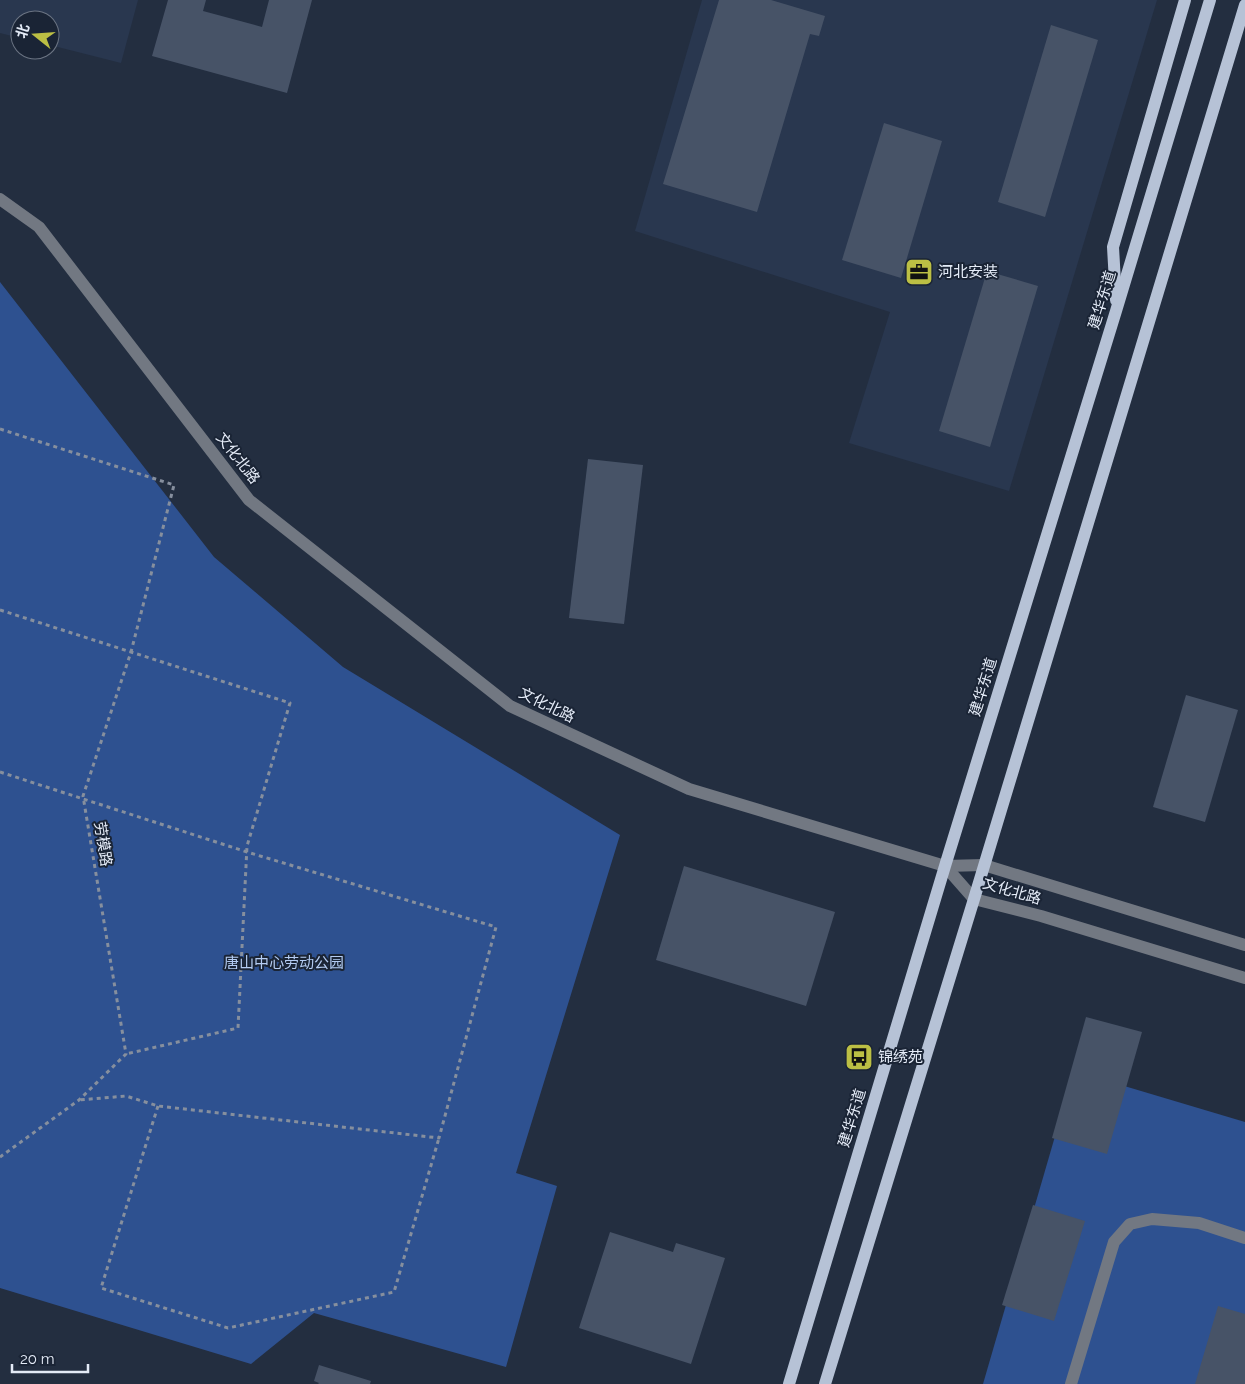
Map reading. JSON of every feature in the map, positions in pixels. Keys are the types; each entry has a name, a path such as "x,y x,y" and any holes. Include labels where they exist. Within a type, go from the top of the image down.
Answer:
{"main road":[{"path":"1116,311 1113,247 1185,0"},
{"name":"建华东道","path":"789,1384 945,866 1210,0"},
{"path":"825,1384 1245,5"}],"street":[{"name":"文化北路","path":"0,198 40,227 250,500 510,706 689,789 945,866 984,865 1245,945"},
{"name":"文化北路","path":"945,866 974,899 1041,916 1245,978"},
{"path":"1071,1384 1114,1242 1130,1224 1152,1219 1199,1223 1245,1238"}],"path":[{"name":"劳模路","path":"0,429 174,485 131,652 83,796 126,1054"},
{"path":"0,610 290,703 247,846 238,1028 126,1054 79,1100 0,1157"},
{"path":"0,772 247,852 496,927 439,1138 394,1292 228,1328 101,1288 158,1106"},
{"path":"79,1100 126,1096 158,1106 439,1138"}],"shaded area":[{"path":"0,0 138,0 121,63 60,48 60,10 10,10 10,36 0,33"},
{"name":"河北安装","path":"702,0 1157,0 1009,491 849,443 890,312 635,231"}],"green space":[{"name":"唐山中心劳动公园","path":"0,282 214,557 343,667 620,835 516,1173 557,1186 506,1367 314,1313 251,1364 0,1288"},
{"path":"1074,1071 1245,1122 1245,1384 983,1384"}],"building":[{"path":"168,0 206,0 203,11 262,27 269,0 312,0 287,93 152,56"},
{"path":"719,0 771,0 825,16 819,36 810,34 757,212 663,184"},
{"path":"1051,25 1098,40 1045,217 998,202"},
{"path":"884,123 942,141 901,278 842,260"},
{"path":"987,271 1038,286 990,447 939,431"},
{"path":"588,459 643,465 624,624 569,618"},
{"path":"1186,695 1238,710 1205,822 1153,807"},
{"path":"684,866 835,912 806,1006 656,960"},
{"path":"1086,1017 1142,1032 1107,1154 1052,1138"},
{"path":"1033,1205 1085,1221 1054,1321 1002,1305"},
{"path":"610,1232 673,1252 676,1243 725,1258 691,1364 579,1328"},
{"path":"1218,1306 1245,1314 1245,1384 1195,1384"},
{"path":"319,1365 371,1381 370,1384 318,1384 314,1381"}],"place":[{"name":"河北安装","path":"919,272"},
{"name":"锦绣苑","path":"859,1057"}]}
